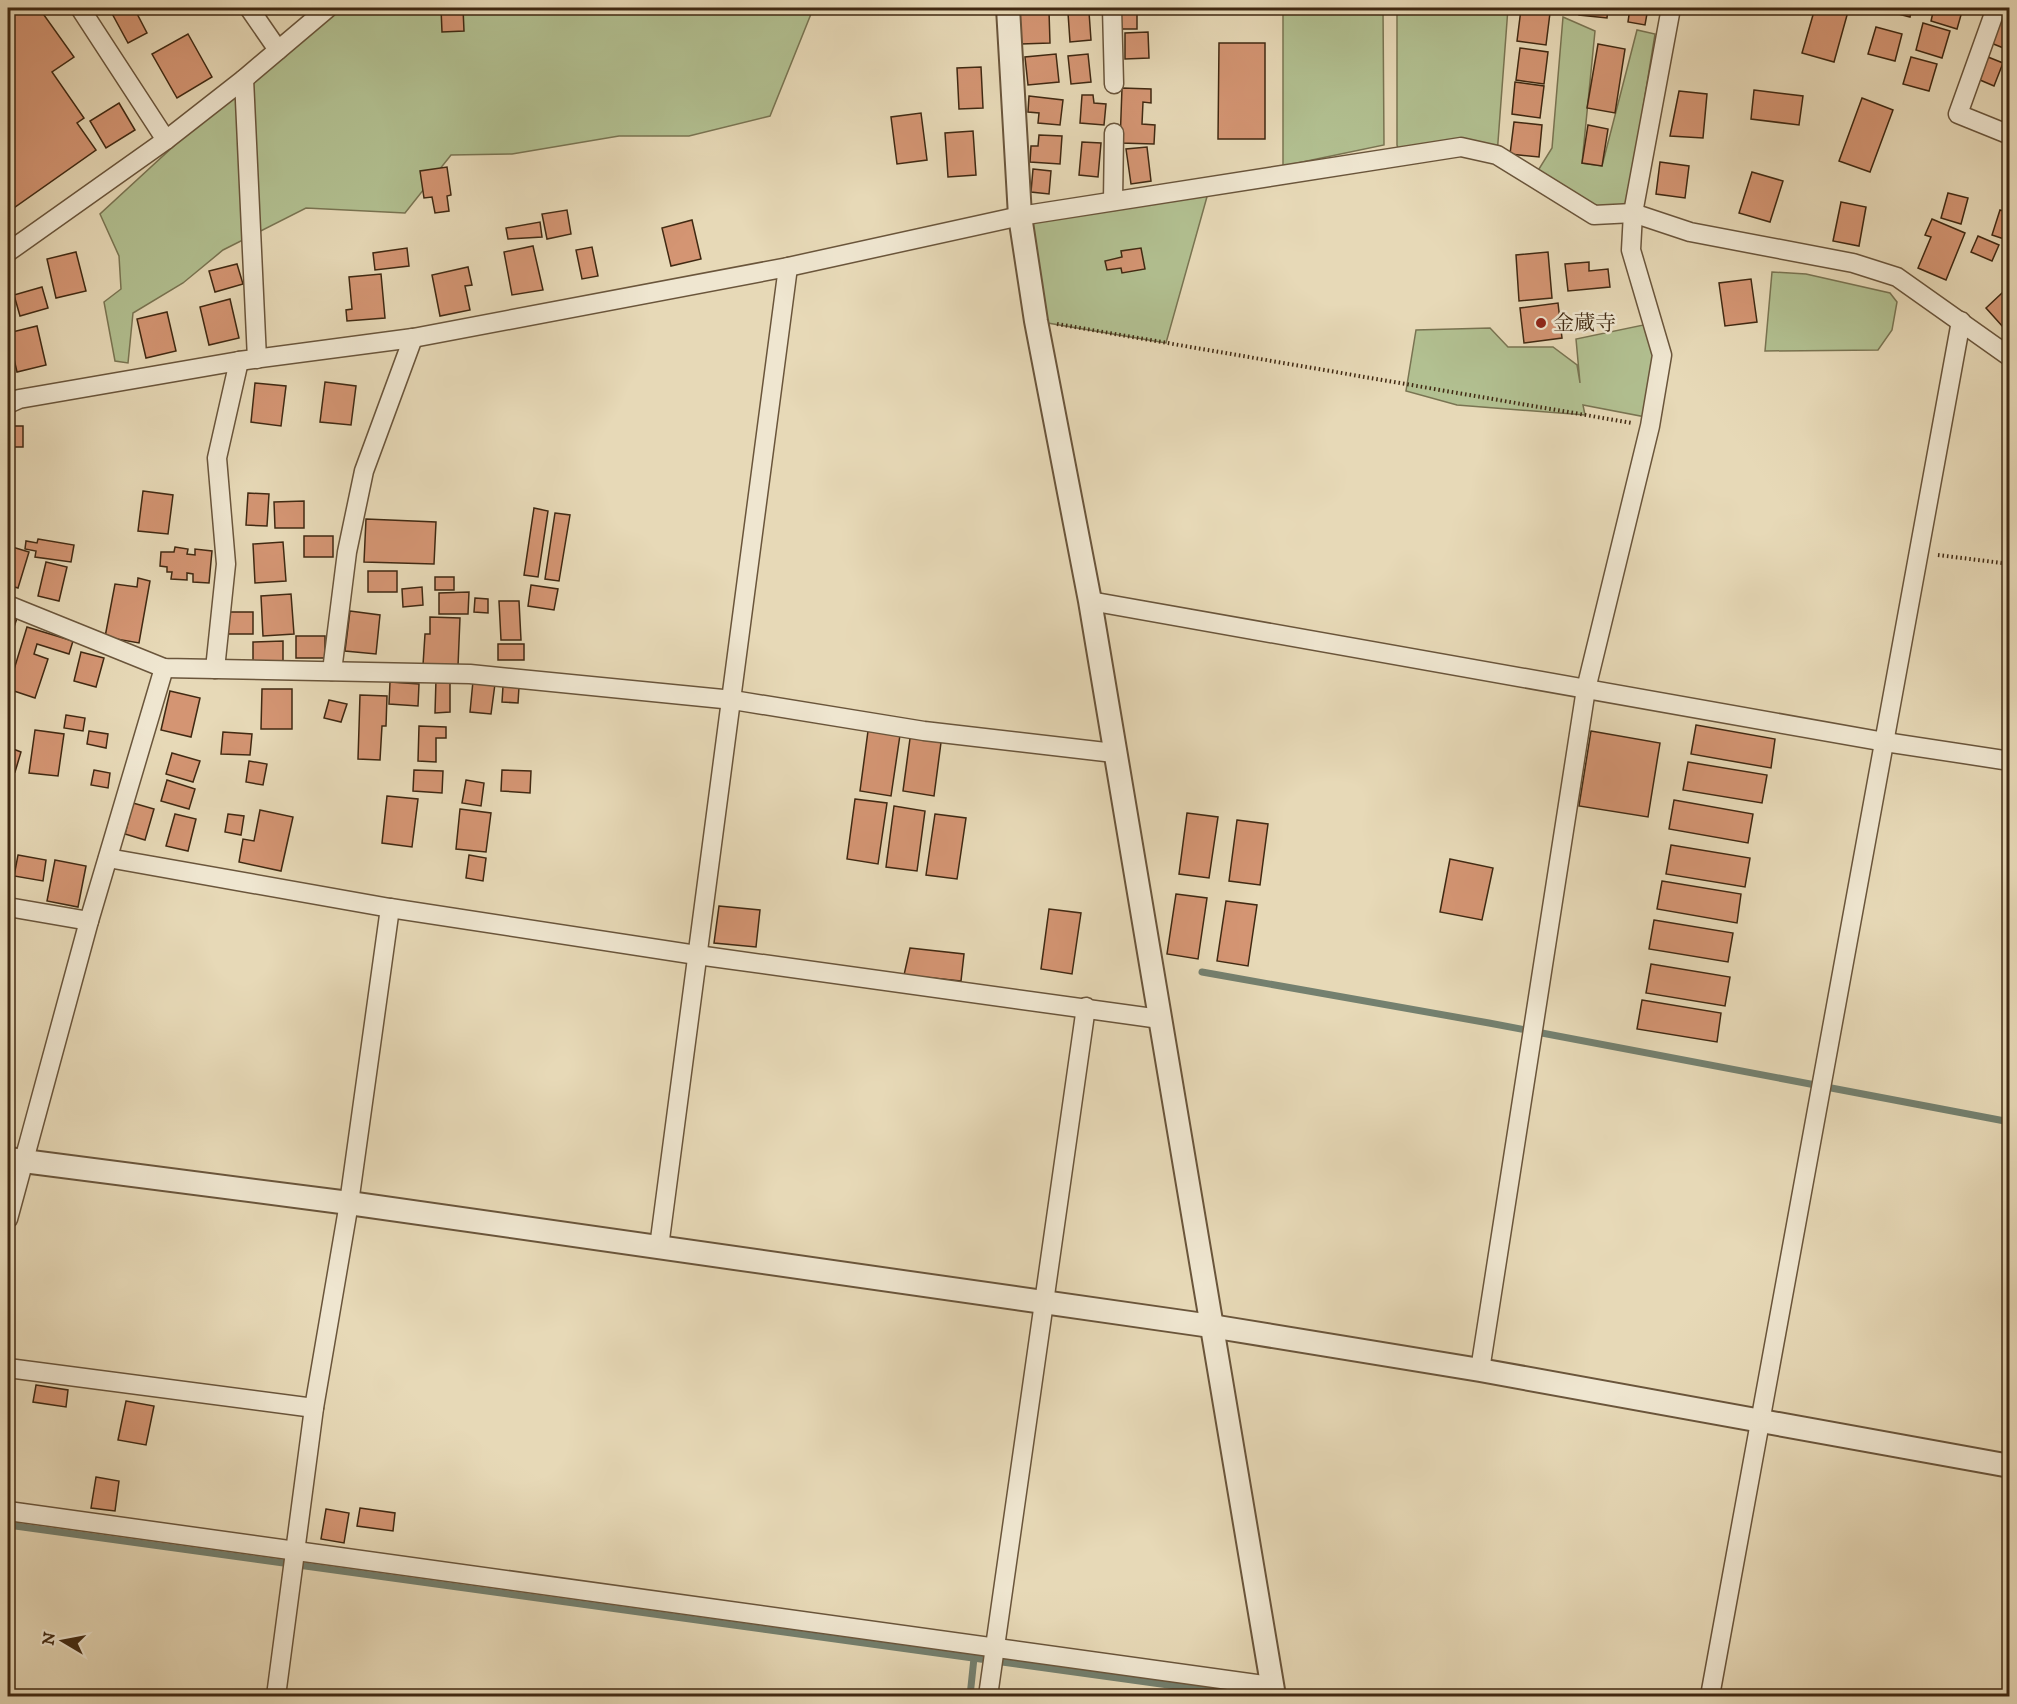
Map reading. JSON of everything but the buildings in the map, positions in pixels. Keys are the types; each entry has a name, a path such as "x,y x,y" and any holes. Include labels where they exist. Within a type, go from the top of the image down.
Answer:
{"street":[{"path":"249,8 278,50"},
{"path":"8,252 166,140 244,79 328,8"},
{"path":"8,1511 995,1645 1273,1691 1090,601 1036,321 1020,216 1008,8"},
{"path":"1112,8 1114,84"},
{"path":"1480,1370 1586,688 1650,426 1662,356 1631,250 1633,213 1671,8"},
{"path":"1996,8 1958,114 2010,135"},
{"path":"85,9 166,140"},
{"path":"215,669 226,564 217,458 248,360 244,79"},
{"path":"1113,201 1114,133"},
{"path":"8,404 248,360 413,338 788,267 1020,216 1461,147 1497,155 1594,215 1633,213 1690,232 1852,263 1897,278 2010,357"},
{"path":"659,1247 733,700 788,267"},
{"path":"1710,1696 1961,321"},
{"path":"332,671 347,552 364,471 413,338"},
{"path":"1090,601 1885,742 2010,761"},
{"path":"8,605 164,668 470,674 733,700 924,731 1114,753"},
{"path":"8,1219 15,1160 164,668"},
{"path":"108,858 390,908 698,955 1160,1019"},
{"path":"8,907 89,921"},
{"path":"276,1696 314,1408 349,1203 390,908"},
{"path":"988,1696 1086,1007"},
{"path":"15,1160 349,1203 1211,1326 1480,1370 1761,1423 2010,1466"},
{"path":"8,1368 314,1408"}],"path":[{"path":"1036,321 1650,426"},
{"path":"1919,554 2010,564"}],"green space":[{"path":"328,8 861,8 811,14 770,116 689,136 619,136 512,154 451,155 405,213 306,208 223,250 183,283 133,313 128,363 115,361 104,302 121,289 119,256 100,214 278,50"},
{"path":"1283,8 1383,8 1384,145 1283,166"},
{"path":"1397,8 1508,8 1497,155 1400,157 1397,145"},
{"path":"1563,17 1595,31 1582,163 1602,166 1637,30 1655,34 1627,207 1594,215 1534,177 1552,148"},
{"path":"1210,186 1166,343 1036,321 1020,216"},
{"path":"1772,272 1806,274 1890,293 1897,302 1892,330 1878,350 1765,351"},
{"path":"1648,324 1662,355 1651,418 1583,405 1585,415 1457,405 1406,391 1416,330 1490,328 1508,347 1553,347 1577,365 1580,383 1576,339"}],"waterway":[{"path":"1202,972 1489,1023 2010,1122"},
{"path":"8,1525 1248,1696"},
{"path":"970,1696 974,1658"}],"place":[{"name":"金蔵寺","path":"1541,323"}]}
